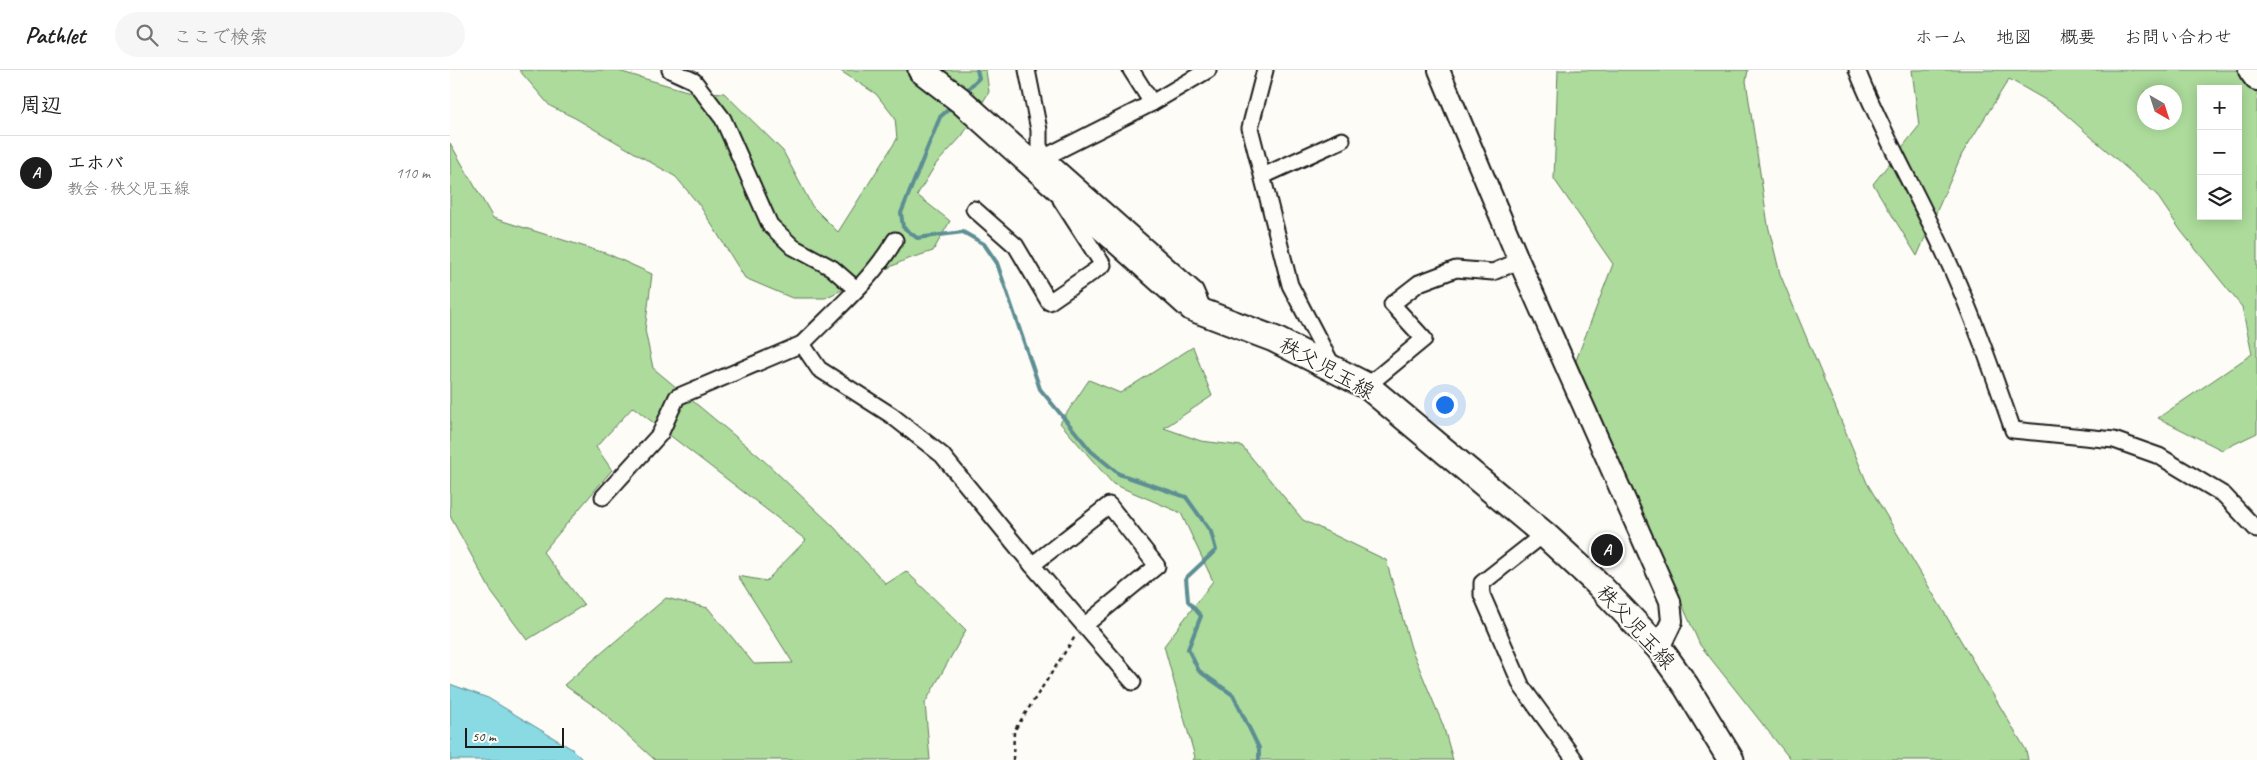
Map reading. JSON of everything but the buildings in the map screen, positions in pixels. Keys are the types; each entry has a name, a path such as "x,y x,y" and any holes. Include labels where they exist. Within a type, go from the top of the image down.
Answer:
{"highway":[{"path":"2252,70 2257,77"}],"main road":[{"name":"秩父児玉線","path":"921,70 1047,168 1192,308 1274,339 1333,367 1367,386 1544,534 1596,582 1659,648 1686,686 1731,760"}],"street":[{"path":"670,70 694,81 723,119 770,225 793,247 832,268 856,289"},
{"path":"974,209 1016,246 1049,302 1103,265 1047,168 1040,146 1039,130 1027,70"},
{"path":"1131,70 1152,103"},
{"path":"1047,168 1208,70"},
{"path":"1265,70 1250,128 1290,285 1333,367"},
{"path":"1439,70 1519,261 1670,601 1672,621 1659,648"},
{"path":"1857,70 1868,98 1944,252 1972,314 2013,430 2114,440 2158,456 2224,495 2257,530"},
{"path":"1263,176 1342,140"},
{"path":"603,497 660,434 677,397 802,344 886,256 895,240"},
{"path":"1367,386 1424,339 1392,304 1419,283 1456,269 1493,272 1519,261"},
{"path":"802,344 819,369 891,415 942,455 1032,565 1133,682"},
{"path":"1032,565 1109,505 1157,566 1085,625"},
{"path":"1544,534 1482,583 1482,595 1522,687 1575,760"}],"path":[{"path":"1013,760 1014,731 1077,634 1073,613"}],"green space":[{"path":"519,70 615,70 687,91 724,93 783,151 812,206 838,232 897,139 895,118 876,94 839,70 986,70 989,92 962,136 936,164 917,195 950,221 933,251 905,260 825,298 792,298 745,278 700,206 676,177 575,118 550,106"},
{"path":"1558,70 1748,70 1746,81 1768,225 1780,274 1867,483 2026,750 2028,760 1791,760 1700,645 1575,363 1613,264 1554,179"},
{"path":"1912,70 2257,70 2257,433 2222,450 2158,418 2252,354 2242,307 2181,231 2156,194 2056,106 2009,79 1962,154 1917,256 1873,184 1919,126"},
{"path":"450,143 493,218 608,254 652,274 645,330 653,368 759,456 833,526 886,584 906,571 966,630 925,703 930,760 655,760 600,710 564,685 666,598 708,608 754,664 793,663 738,576 766,581 806,540 633,407 596,447 612,470 543,552 584,605 527,640 492,593 450,516"},
{"path":"1193,347 1212,396 1164,428 1201,441 1242,446 1303,520 1386,560 1411,648 1443,725 1453,760 1193,760 1195,757 1164,646 1213,581 1181,513 1113,484 1060,423 1089,380 1120,393"}],"water":[{"path":"450,684 488,698 572,749 583,760 450,760"}],"waterway":[{"path":"967,90 979,78 977,70"},
{"path":"950,108 940,117 901,213 903,227 917,238 963,232 984,244 997,263 1040,389 1091,451 1119,474 1186,497 1211,532 1216,550 1186,578 1188,601 1201,616 1188,649 1199,671 1233,695 1259,748 1259,760"}],"place":[{"name":"エホバ","path":"1607,550"}]}
